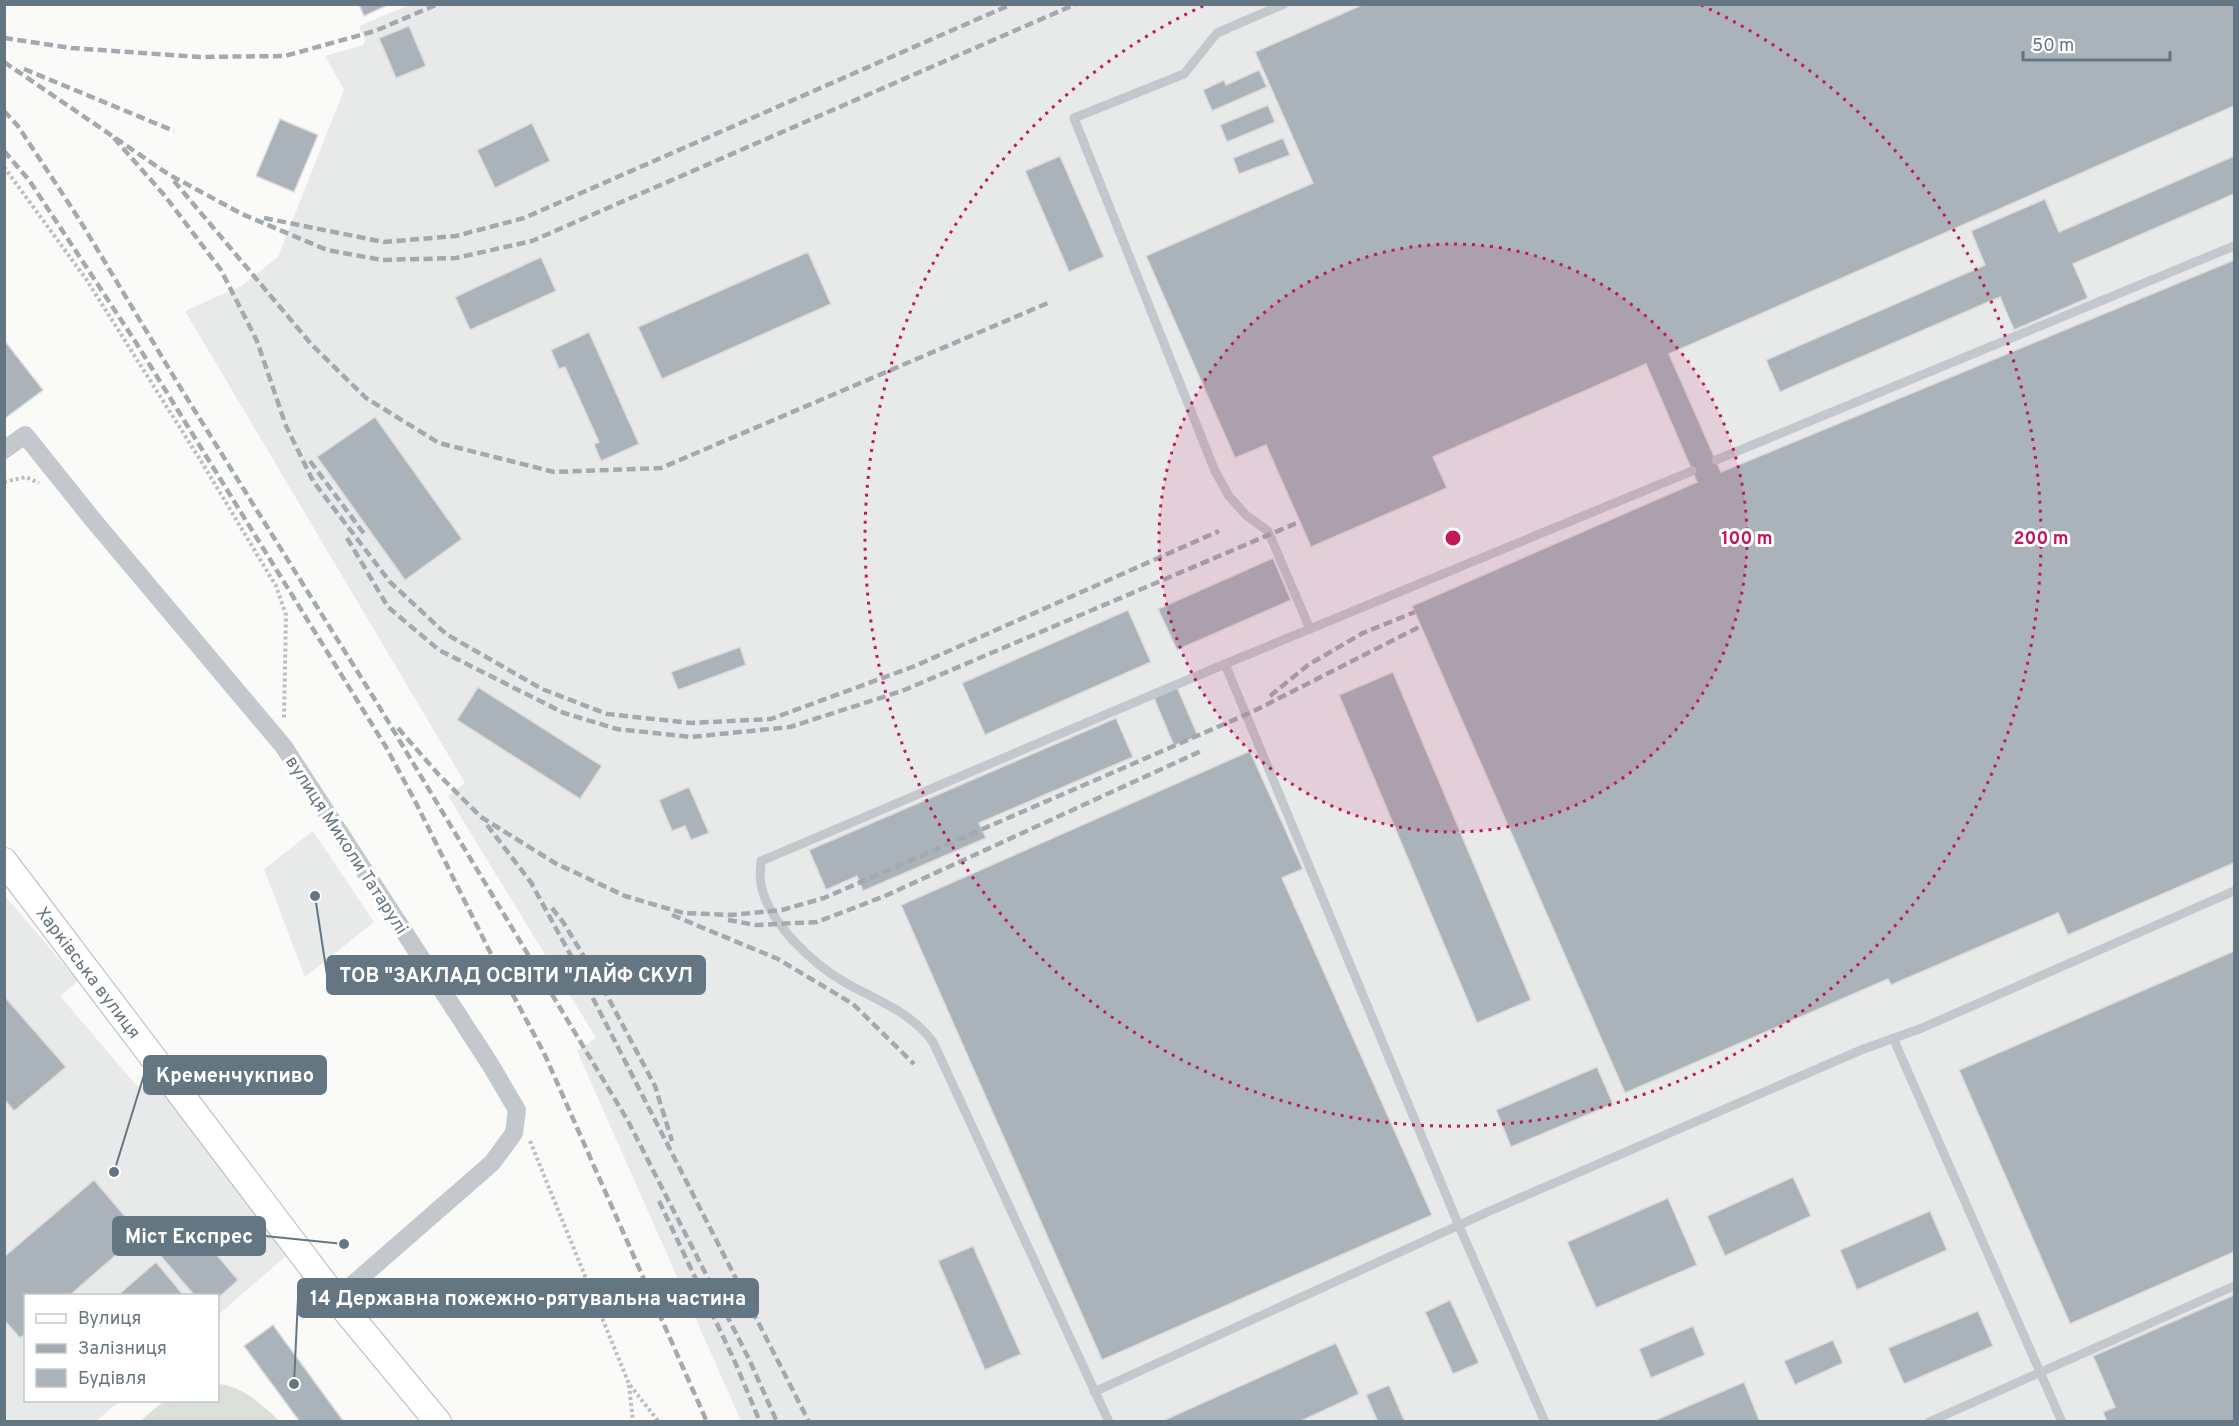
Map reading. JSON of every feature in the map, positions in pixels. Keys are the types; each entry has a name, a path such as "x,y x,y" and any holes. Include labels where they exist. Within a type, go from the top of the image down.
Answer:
{"street":[{"name":"вулиця Миколи Татарулі","path":"4,450 25,435 94,521 284,747 490,1064 517,1110"},
{"name":"Харківська вулиця","path":"4,861 336,1299 438,1422"},
{"path":"336,1299 492,1163 514,1133 517,1110"}],"lane":[{"path":"1284,4 1217,33 1184,74 1074,118 1215,471 1229,496 1246,515 1268,531 1310,629"},
{"path":"1716,460 2235,246"},
{"path":"1109,1422 933,1042 909,1017 822,968 800,948 771,910 761,885 761,861 1226,664 1692,471"},
{"path":"1226,664 1459,1226 1545,1422"},
{"path":"1094,1392 1459,1226 1817,1069 1933,1023 2235,891"},
{"path":"1893,1038 2062,1422"},
{"path":"1929,1422 2235,1286"}],"path":[{"path":"4,166 86,279 201,461 276,586 286,615 284,747"},
{"path":"517,1110 629,1384 658,1422"},
{"path":"629,1384 633,1422"}],"shaded area":[{"path":"409,5 2234,5 2234,1421 741,1421 577,1051 596,1038 448,796 465,783 185,311 241,286 278,257 344,90 325,56 363,45 365,41 359,26"},
{"path":"313,831 374,922 305,977 264,869"},
{"path":"4,895 78,981 60,996 136,1085 160,1089 286,1256 219,1314 219,1294 24,1294 24,1402 119,1402 96,1421 5,1421"},
{"path":"219,1384 243,1392 279,1421 140,1421 163,1402 219,1402"}],"building":[{"path":"359,4 390,4 364,16"},
{"path":"1364,4 2234,4 2234,106 1669,354 1721,472 2234,260 2234,863 2068,935 2058,913 1891,985 1888,979 1625,1093 1412,606 1697,482 1646,364 1433,457 1447,488 1311,547 1266,445 1235,458 1146,256 1313,183 1255,52"},
{"path":"409,26 426,66 396,78 379,38"},
{"path":"1259,70 1267,87 1212,111 1203,90 1224,80 1226,85"},
{"path":"1268,105 1275,122 1227,142 1220,125"},
{"path":"280,119 318,135 294,192 256,176"},
{"path":"532,123 550,161 495,188 477,150"},
{"path":"1283,138 1290,155 1239,174 1233,158"},
{"path":"1060,156 1104,257 1069,272 1025,171"},
{"path":"2234,156 2234,194 2073,264 2088,298 2014,330 2000,297 1780,392 1766,360 1985,265 1971,231 2045,199 2059,232"},
{"path":"808,252 831,304 662,379 638,327"},
{"path":"541,257 556,291 470,330 455,297"},
{"path":"589,332 639,444 601,461 594,444 599,442 565,367 559,369 551,350"},
{"path":"4,340 43,390 4,419"},
{"path":"375,417 462,539 405,580 317,457"},
{"path":"1273,558 1291,600 1177,650 1158,609"},
{"path":"1128,610 1151,662 985,735 962,683"},
{"path":"740,647 746,665 678,690 671,672"},
{"path":"1393,672 1531,1000 1477,1023 1339,695"},
{"path":"478,687 602,766 580,799 457,720"},
{"path":"1177,687 1198,736 1174,746 1154,698"},
{"path":"1116,718 1133,757 979,823 986,838 863,891 857,876 826,890 809,850"},
{"path":"1250,751 1303,869 1282,878 1432,1215 1102,1360 901,905"},
{"path":"689,787 709,833 691,840 685,826 672,831 659,800"},
{"path":"2234,951 2234,1252 2070,1324 1959,1070"},
{"path":"4,996 66,1067 14,1111 4,1099"},
{"path":"1597,1067 1613,1104 1511,1147 1496,1110"},
{"path":"1793,1177 1811,1216 1725,1256 1707,1216"},
{"path":"94,1180 140,1234 71,1294 24,1294 24,1335 20,1338 4,1320 4,1257"},
{"path":"1668,1198 1697,1265 1596,1308 1567,1242"},
{"path":"1930,1211 1947,1250 1857,1290 1840,1250"},
{"path":"187,1220 238,1280 219,1297 219,1294 193,1294 154,1248"},
{"path":"973,1246 1021,1354 985,1370 938,1261"},
{"path":"156,1262 182,1294 119,1294"},
{"path":"2234,1295 2234,1422 2107,1422 2103,1412 2115,1407 2093,1356"},
{"path":"1450,1300 1479,1363 1453,1374 1425,1312"},
{"path":"1978,1311 1993,1346 1904,1384 1888,1348"},
{"path":"273,1325 344,1422 300,1422 244,1346"},
{"path":"1693,1326 1705,1355 1651,1378 1639,1349"},
{"path":"1833,1340 1843,1363 1795,1385 1784,1361"},
{"path":"1336,1343 1359,1394 1299,1422 1160,1422"},
{"path":"1744,1382 1760,1422 1651,1422"},
{"path":"1389,1385 1405,1422 1378,1422 1366,1395"}],"railway":[{"path":"4,38 71,48 200,57 285,56 375,31 438,4"},
{"path":"264,218 384,242 456,236 524,218 1012,4"},
{"path":"4,62 168,174 242,214 327,250 382,260 456,258 532,241 1076,4"},
{"path":"24,69 174,131"},
{"path":"4,111 18,126 79,219 180,387 377,703 628,1121 749,1359 777,1422"},
{"path":"114,138 165,196 221,270 257,341 286,426 313,481 390,582 446,634 542,689 607,714 691,723 771,719 915,666 1219,531"},
{"path":"4,151 29,180 135,341 386,747 544,1053 707,1422"},
{"path":"174,181 312,345 366,398 439,443 554,472 661,468 1048,303"},
{"path":"310,461 365,535"},
{"path":"347,538 388,607 439,650 564,713 617,729 691,737 790,727 902,691 1299,522"},
{"path":"1270,696 1308,665 1363,633 1415,612"},
{"path":"398,728 439,775 481,817 555,863 625,896 683,913 731,915 782,910 824,898 1252,712 1421,626"},
{"path":"728,920 756,925 817,922 885,896 1201,751"},
{"path":"487,825 533,885"},
{"path":"529,879 576,965 809,1422"},
{"path":"552,908 602,986 655,1086 672,1141"},
{"path":"672,915 778,959 853,1004 914,1064"},
{"path":"659,1201 735,1362 760,1422"}],"place":[{"name":"ТОВ \"ЗАКЛАД ОСВІТИ \"ЛАЙФ СКУЛ","path":"315,896"},
{"name":"Кременчукпиво","path":"114,1172"},
{"name":"Міст Експрес","path":"344,1244"},
{"name":"14 Державна пожежно-рятувальна частина","path":"294,1384"}]}
